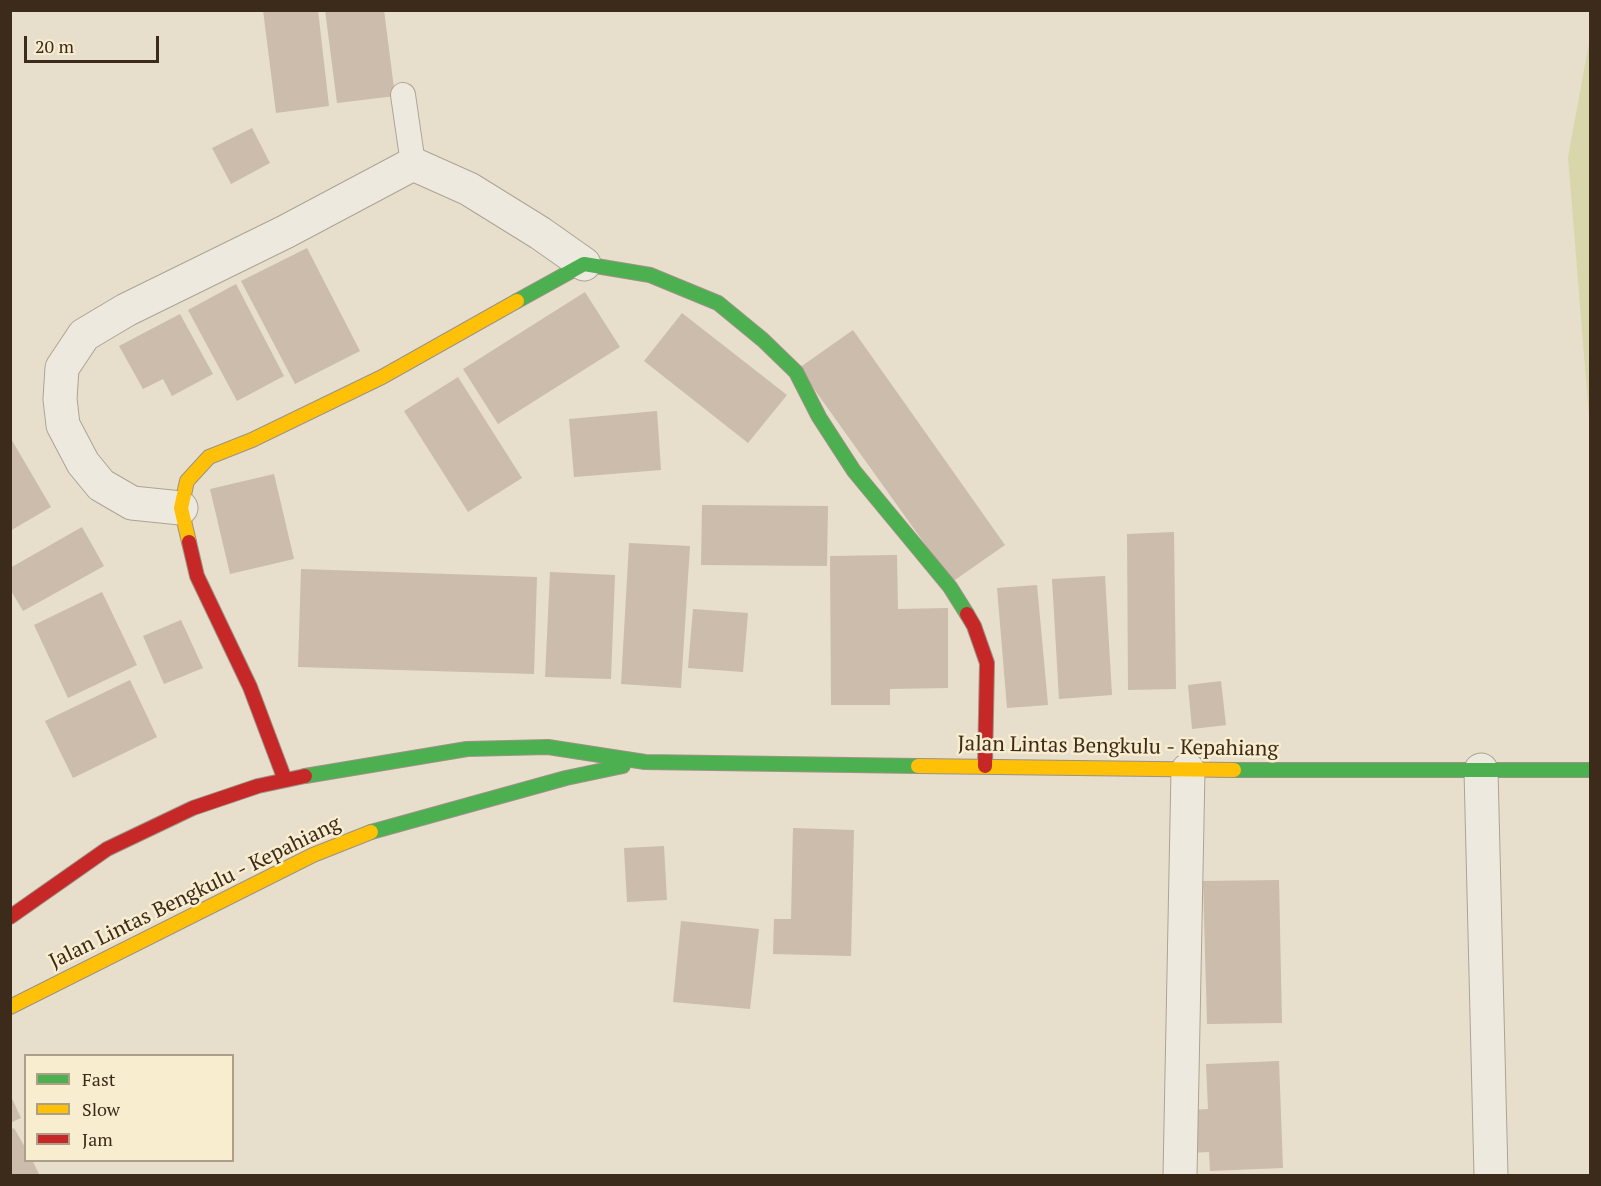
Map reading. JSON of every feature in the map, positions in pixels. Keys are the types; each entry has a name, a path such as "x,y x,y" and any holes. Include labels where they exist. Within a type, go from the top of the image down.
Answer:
{"main road":[{"path":"285,780 250,687 197,576 181,508 187,481 209,458 252,440 382,377 584,264 650,275 718,303 763,340 796,372 819,417 854,471 950,587 974,626 987,663 985,766"},
{"name":"Jalan Lintas Bengkulu - Kepahiang","path":"10,917 107,849 193,808 258,786 285,780 467,749 548,747 645,762 740,765 1188,770 1590,770"},
{"name":"Jalan Lintas Bengkulu - Kepahiang","path":"10,1007 313,855 378,829 566,778 645,762"}],"street":[{"path":"181,508 132,503 101,485 84,463 63,425 60,399 62,368 84,335 126,310 285,232 413,164 469,189 540,233 584,264"},
{"path":"1180,1176 1188,770"},
{"path":"1481,770 1491,1176"}],"lane":[{"path":"403,95 413,164"}],"green space":[{"path":"1590,38 1590,429 1568,157"}],"building":[{"path":"263,10 318,10 329,106 276,113"},
{"path":"325,10 384,10 395,96 337,103"},
{"path":"252,128 270,163 231,184 212,148"},
{"path":"307,248 360,351 295,384 241,281"},
{"path":"236,284 284,376 237,401 188,310"},
{"path":"585,292 620,347 498,424 463,369"},
{"path":"682,313 787,395 748,443 644,361"},
{"path":"180,314 213,374 172,396 163,379 143,389 119,346"},
{"path":"853,330 1005,545 952,582 799,368"},
{"path":"458,377 522,478 468,512 404,411"},
{"path":"657,411 661,470 574,477 569,419"},
{"path":"10,437 51,507 10,531"},
{"path":"274,474 294,559 230,574 210,489"},
{"path":"702,505 828,506 827,566 701,565"},
{"path":"82,527 104,566 23,611 10,589 10,568"},
{"path":"1174,532 1176,689 1128,690 1127,534"},
{"path":"629,543 690,546 681,688 621,684"},
{"path":"897,555 898,609 948,608 948,688 890,689 890,705 831,705 830,556"},
{"path":"301,569 537,577 534,674 298,667"},
{"path":"550,572 615,575 611,679 545,677"},
{"path":"1105,576 1112,695 1059,699 1052,579"},
{"path":"1037,585 1048,705 1007,708 997,588"},
{"path":"102,592 137,665 68,698 34,625"},
{"path":"693,609 748,613 743,672 688,668"},
{"path":"181,620 203,668 164,684 143,636"},
{"path":"130,680 157,737 73,778 45,721"},
{"path":"1221,681 1226,725 1192,729 1188,685"},
{"path":"793,828 854,830 851,956 773,954 774,919 791,919"},
{"path":"664,846 667,900 627,902 624,848"},
{"path":"1279,880 1282,1023 1207,1024 1203,881"},
{"path":"681,921 759,929 750,1009 673,1002"},
{"path":"1279,1061 1283,1168 1210,1171 1209,1152 1190,1153 1188,1110 1208,1109 1206,1064"},
{"path":"10,1094 21,1118 10,1123"},
{"path":"14,1128 24,1146 24,1162 33,1162 40,1176 10,1176 10,1130"}],"traffic: fast":[{"path":"517,301 584,264 650,275 718,303 763,340 796,372 819,417 854,471 950,587 967,614"},
{"path":"305,776 467,749 548,747 645,762 918,766"},
{"path":"371,832 566,778 623,766"},
{"path":"1234,770 1590,770"}],"traffic: slow":[{"path":"189,542 181,508 187,481 209,457 252,440 382,377 517,301"},
{"path":"918,766 1234,770"},
{"path":"10,1007 313,855 371,832"}],"traffic: jam":[{"path":"189,542 197,576 250,687 285,780"},
{"path":"967,614 974,626 987,663 985,766"},
{"path":"10,917 107,849 193,808 258,786 305,776"}]}
